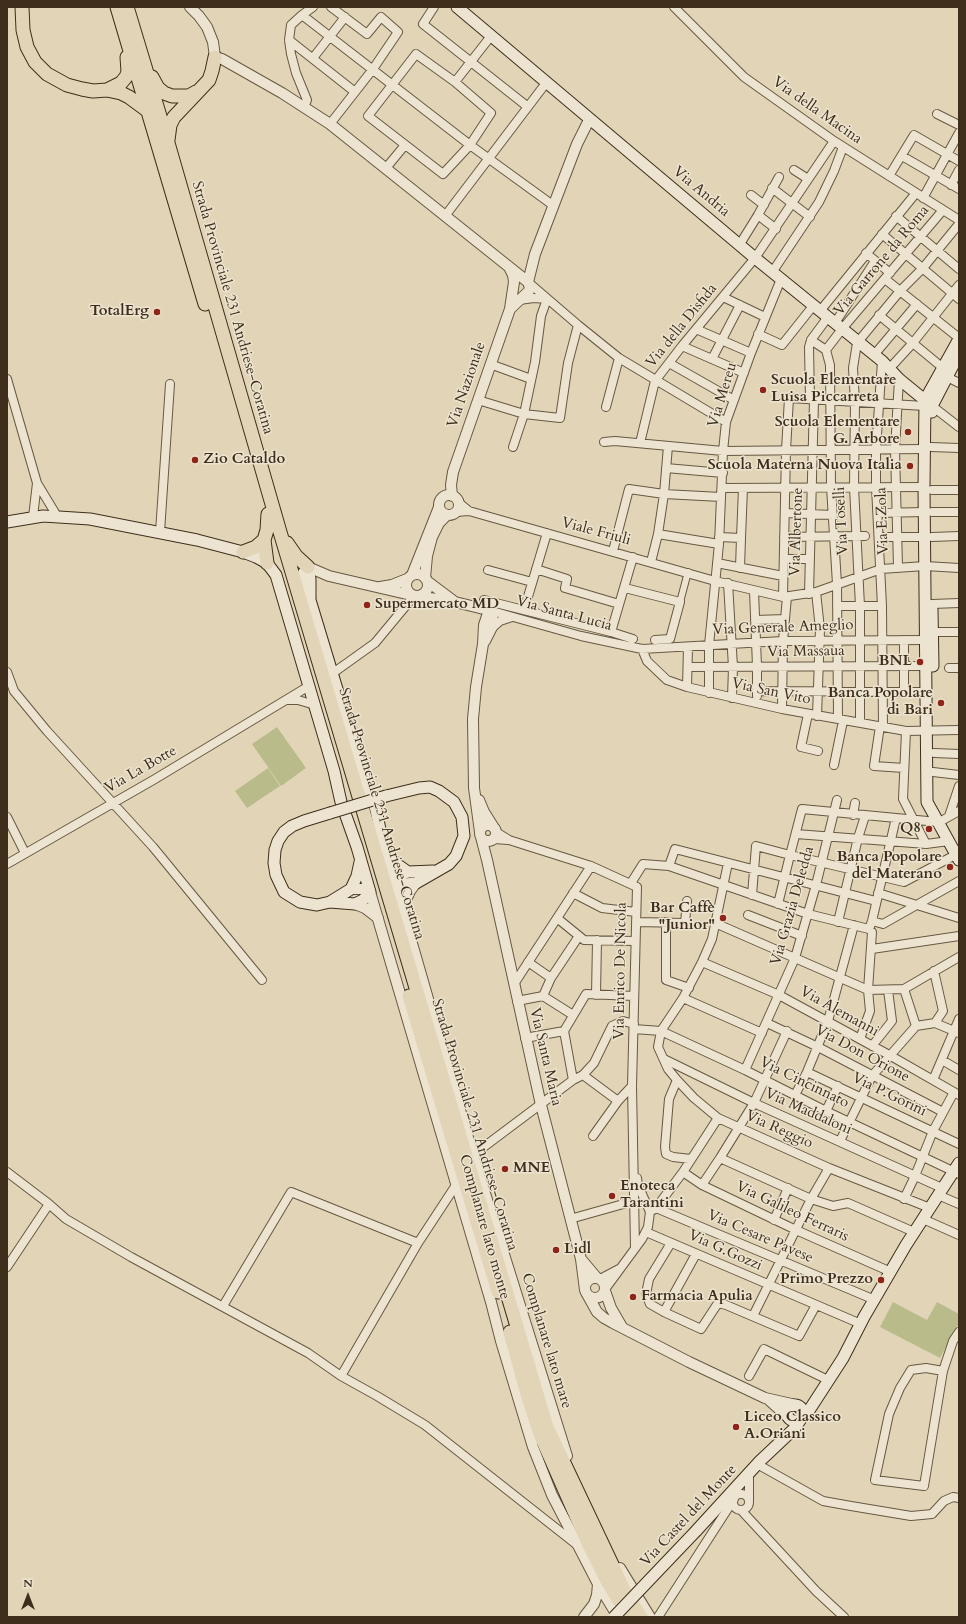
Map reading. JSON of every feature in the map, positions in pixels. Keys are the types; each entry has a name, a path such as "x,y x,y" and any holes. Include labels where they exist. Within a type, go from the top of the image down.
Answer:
{"highway":[{"path":"22,7 23,30 27,47 35,62 47,74 67,86 82,90 107,90 121,93 148,111"},
{"name":"Strada Provinciale 231 Andriese-Coratina","path":"117,7 131,35 168,143 280,532 547,1427 624,1592 641,1617"},
{"name":"Strada Provinciale 231 Andriese-Coratina","path":"127,7 131,35 148,111 535,1421 589,1545 607,1581 629,1617"},
{"path":"107,90 121,83 126,77 128,72 125,45 131,35 139,35 153,80 158,88 172,96 189,96 203,87 209,80 215,57"},
{"path":"168,143 170,125 174,116 196,92"},
{"path":"267,563 264,540 267,530 268,514"},
{"path":"280,532 296,556 308,567"},
{"path":"243,552 256,547 264,540"}],"main road":[{"name":"Via Andria","path":"457,7 589,120 828,317 857,343 882,362 927,404"},
{"path":"945,373 959,339"},
{"path":"958,853 949,841 943,819 927,802 930,730 927,404 945,373 959,355"},
{"path":"7,522 33,517 57,516 90,518 160,532 243,552 256,556 267,563"},
{"name":"Complanare lato monte","path":"267,563 276,575 310,686 314,705 334,771 344,813 370,892"},
{"path":"929,566 932,604 925,666 926,692 934,752 934,802 958,853"},
{"name":"Complanare lato mare","path":"308,567 310,600 360,765 376,810 394,881"},
{"path":"370,892 363,900 355,904 330,902 308,904 291,898 284,892 276,875 274,863 278,840 284,832 292,826 304,821 386,796 414,789 430,787 454,802 462,817 464,836 456,856 449,864 416,883 405,884 394,881"},
{"path":"386,853 398,865 408,872 438,870"},
{"path":"330,902 351,889 357,876 360,859"},
{"name":"Via Castel del Monte","path":"785,1436 788,1431 789,1418 787,1410 791,1406 800,1412 808,1412 843,1358 890,1272 914,1232 940,1191 957,1170"},
{"name":"Via Castel del Monte","path":"614,1617 696,1531 736,1495 757,1464 795,1428 800,1412"}],"street":[{"path":"190,7 207,27 213,42 215,57 227,62 330,124 528,282 619,358 655,381 726,422"},
{"path":"304,107 307,100 296,73 289,40 291,25 313,7"},
{"path":"330,124 373,69 398,32 381,17 367,34 331,7"},
{"path":"434,7 423,24 528,108"},
{"name":"Via della Macina","path":"674,7 744,77 834,142 959,220"},
{"path":"302,15 470,145 554,206"},
{"path":"313,58 345,17"},
{"path":"454,82 491,36"},
{"path":"289,40 355,92"},
{"path":"416,54 492,113 470,145 444,174 368,116 392,84 416,54"},
{"path":"445,216 546,83"},
{"path":"937,114 959,126"},
{"path":"528,282 535,254 578,144 589,120"},
{"path":"923,198 959,133"},
{"path":"889,176 914,135 959,161"},
{"name":"Via della Disfida","path":"640,444 655,381 668,363 755,258 834,142"},
{"path":"386,168 405,145"},
{"name":"Via Mereu","path":"709,693 709,645 719,540 723,451 726,422 765,317 777,275 819,202 834,171 843,147"},
{"path":"902,156 959,189"},
{"path":"794,170 808,179"},
{"path":"951,185 959,170"},
{"path":"740,244 779,177"},
{"path":"772,188 810,217"},
{"path":"834,765 841,720 838,691 835,537 831,487 830,365 826,350 828,317 866,253 916,193"},
{"path":"750,195 764,205"},
{"name":"Via Garrone da Roma","path":"828,317 888,276 943,210"},
{"path":"758,215 776,229"},
{"path":"896,216 959,269"},
{"path":"857,343 879,315 923,268 959,224"},
{"path":"882,234 959,299"},
{"path":"866,253 875,261 900,291 959,339"},
{"path":"826,350 811,340 828,317 875,261"},
{"path":"509,267 513,275 516,297 547,299"},
{"name":"Via Nazionale","path":"409,576 453,472 490,364 519,286 528,282"},
{"path":"882,362 912,344 959,285"},
{"path":"724,297 765,317"},
{"path":"514,447 524,414 541,316 547,299"},
{"path":"904,768 874,766 882,726 883,691 881,569 876,487 876,450 878,403 882,362 896,329 917,304"},
{"path":"712,360 740,305"},
{"path":"879,315 945,373 959,383"},
{"path":"758,334 782,345 828,317"},
{"path":"478,400 524,414 560,418 568,363 578,325"},
{"path":"696,329 751,353"},
{"name":"Via Albertone","path":"811,340 809,347 813,450 810,559 812,593 820,630 817,716"},
{"name":"Via Toselli","path":"857,343 854,368 854,487 860,606 860,722"},
{"path":"682,346 744,373"},
{"path":"606,407 619,358"},
{"path":"668,363 734,400"},
{"path":"490,364 531,379"},
{"name":"Via E.Zola","path":"898,567 896,537 895,450 899,378"},
{"path":"7,379 37,483 57,516"},
{"path":"160,532 170,384"},
{"path":"782,709 783,641 785,619 783,576 785,487 789,398 897,404 927,404 959,427"},
{"path":"604,442 723,451 959,448"},
{"path":"652,562 664,494 668,446"},
{"path":"666,468 723,473"},
{"name":"Via Nazionale","path":"453,472 451,485 455,499"},
{"path":"33,517 37,483"},
{"path":"722,488 895,487 959,490"},
{"path":"740,568 743,488"},
{"path":"612,551 629,489 664,494 721,497"},
{"path":"409,576 406,582 406,590 414,596 420,596 428,588 426,579 427,556 432,537 439,523 452,514 458,508 455,499 446,496 440,503 442,512 452,514"},
{"name":"Viale Friuli","path":"455,499 469,511 688,572 715,581 785,597 812,593 859,578 881,569 929,566 959,568"},
{"name":"Viale Friuli","path":"452,514 469,511"},
{"path":"878,514 959,512"},
{"path":"785,513 833,515"},
{"path":"856,514 865,514"},
{"path":"524,610 547,533"},
{"path":"658,534 719,540 741,538"},
{"path":"784,537 866,536"},
{"path":"879,537 959,536"},
{"path":"611,632 633,557"},
{"path":"784,559 810,559"},
{"path":"717,563 783,576"},
{"name":"Via Santa Lucia","path":"308,567 329,576 376,588 414,596 455,602 515,616 581,636 642,649"},
{"name":"Complanare lato mare","path":"308,567 303,573 303,578 310,600"},
{"path":"536,569 567,579 565,588 619,604"},
{"path":"488,570 532,582"},
{"path":"655,640 670,639 688,572"},
{"path":"376,588 419,574 426,579"},
{"path":"310,583 318,578 329,576"},
{"name":"Via Santa Lucia","path":"426,579 455,602"},
{"path":"728,584 733,667 732,698"},
{"path":"625,588 680,602"},
{"path":"754,591 757,643 757,704"},
{"path":"333,673 375,643 414,596"},
{"path":"484,600 611,632 633,640"},
{"path":"932,604 959,603"},
{"path":"837,606 882,606"},
{"path":"475,607 488,627 515,616"},
{"name":"Via Santa Maria","path":"489,835 474,788 472,750 473,719 477,681 483,644 488,627 494,617 492,611"},
{"path":"756,620 785,619"},
{"name":"Via Generale Ameglio","path":"642,649 783,641 904,640 959,632"},
{"path":"904,640 904,691"},
{"path":"687,687 688,647"},
{"name":"Via San Vito","path":"642,649 647,661 667,680 709,693 817,716 860,722 906,731 959,730"},
{"name":"Via Massaua","path":"688,667 860,665 925,666"},
{"path":"949,668 959,668"},
{"path":"7,672 14,690 47,731 153,847 262,980"},
{"name":"Via La Botte","path":"7,864 310,686"},
{"path":"757,691 926,692"},
{"path":"288,700 298,700 314,705"},
{"path":"808,714 801,747 818,751"},
{"path":"906,731 903,799 926,844"},
{"path":"934,752 959,754"},
{"path":"933,772 959,775"},
{"path":"943,819 959,786"},
{"name":"Via Santa Maria","path":"474,788 489,835 487,860 525,1038 581,1259 586,1292"},
{"name":"Via Grazia Deledda","path":"745,1070 795,958 816,885 837,800"},
{"path":"853,815 855,803"},
{"path":"778,904 802,809 913,820 943,819 959,811"},
{"path":"838,922 858,838 865,816"},
{"path":"7,817 25,853"},
{"path":"869,929 896,818"},
{"path":"796,834 926,844 949,841"},
{"name":"Via Enrico De Nicola","path":"489,835 591,866 637,887 632,1086 636,1248"},
{"path":"752,896 756,846 904,882 958,853"},
{"path":"669,866 676,849 846,893 877,897 915,905 959,921"},
{"path":"661,1031 689,988 712,939 728,863"},
{"path":"631,883 643,864 669,866 723,886 808,914 869,929 872,932 868,990 870,1011 860,1039"},
{"path":"514,984 591,866"},
{"path":"394,881 398,877 408,872"},
{"name":"Complanare lato mare","path":"394,881 473,1155 563,1445 582,1491 605,1540 623,1574 650,1617"},
{"path":"872,921 883,924 959,881"},
{"path":"404,912 406,900 416,883"},
{"path":"351,889 362,889 370,892"},
{"name":"Complanare lato monte","path":"370,892 533,1447 552,1495 598,1584 618,1617"},
{"path":"573,893 602,908 636,912"},
{"path":"636,922 685,923 687,901"},
{"path":"355,904 365,908 378,918"},
{"path":"748,915 802,936"},
{"path":"557,918 584,940 636,941"},
{"path":"666,922 666,980 689,988"},
{"path":"715,923 868,990 904,988 959,957"},
{"path":"795,1095 807,1072 828,1022 854,925"},
{"path":"543,996 551,978 579,936"},
{"path":"872,949 959,936"},
{"path":"596,995 597,940"},
{"path":"528,962 551,978"},
{"name":"Via Alemanni","path":"702,962 779,995 891,1056 956,1094"},
{"path":"934,971 943,1011 936,1023"},
{"path":"904,988 916,1026"},
{"path":"872,1046 892,1021 888,990"},
{"path":"573,1080 564,1031 586,994 634,996"},
{"path":"518,1001 543,996 573,1015"},
{"path":"683,998 762,1033"},
{"path":"933,1080 956,1032 959,1019"},
{"name":"Via Cincinnato","path":"583,1075 594,1063 612,1026 623,1021 634,1027 661,1031 745,1070 826,1111 957,1170"},
{"name":"Via Don Orione","path":"767,1023 787,1031 942,1112"},
{"path":"840,1141 872,1076 916,1026 936,1023 956,1032"},
{"path":"525,1038 564,1031"},
{"name":"Via Reggio","path":"661,1031 658,1047 664,1060 677,1080 694,1098 718,1118 829,1168 904,1199 930,1208"},
{"path":"702,1184 754,1103 787,1031"},
{"name":"Via Maddaloni","path":"664,1060 754,1103 915,1176 959,1204"},
{"path":"942,1060 959,1070"},
{"name":"Via P.Gorini","path":"807,1072 959,1144"},
{"path":"473,1155 509,1126 541,1105 573,1080 583,1075 618,1100"},
{"path":"677,1080 669,1099 665,1147 666,1154 673,1157 691,1159"},
{"path":"593,1136 618,1100 632,1086"},
{"path":"826,1111 838,1086"},
{"path":"904,1199 915,1176 932,1131 942,1112 956,1094"},
{"path":"586,1292 596,1299 602,1296 646,1232 653,1210 683,1172 718,1118"},
{"path":"720,1158 811,1199 833,1206 848,1204 914,1232"},
{"name":"Via Enrico De Nicola","path":"634,1168 638,1186 653,1210"},
{"path":"753,1316 811,1199 829,1168"},
{"path":"7,1172 66,1219 131,1257 223,1306 308,1354 341,1376 378,1396 425,1425 578,1546"},
{"name":"Via Galileo Ferraris","path":"683,1172 702,1184 774,1220 890,1272"},
{"path":"341,1376 418,1243 456,1185"},
{"path":"774,1220 788,1188"},
{"path":"223,1306 291,1192 418,1243"},
{"path":"570,1219 634,1201"},
{"path":"7,1267 49,1204"},
{"name":"Via Cesare Pavese","path":"653,1210 875,1300"},
{"path":"923,1219 959,1234"},
{"name":"Via G.Gozzi","path":"646,1232 861,1324"},
{"path":"671,1243 649,1278 646,1294 650,1304 701,1329 718,1303 799,1336 816,1305"},
{"path":"664,1312 696,1254"},
{"name":"Via Santa Maria","path":"581,1259 598,1279"},
{"path":"621,1267 598,1279 588,1281 586,1292 597,1312 604,1318 689,1362 800,1412"},
{"path":"598,1279 604,1283 611,1308 622,1327"},
{"path":"942,1371 926,1368 911,1370 900,1388 889,1414 875,1480 924,1486 942,1371 953,1341 959,1332"},
{"path":"749,1376 764,1349 828,1380"},
{"path":"766,1398 789,1418"},
{"path":"757,1464 823,1501 858,1508 911,1516 932,1514 944,1501 953,1497 959,1498"},
{"path":"741,1510 746,1508 749,1502 749,1474"},
{"path":"736,1495 747,1496 752,1518 755,1524"},
{"path":"736,1495 735,1506 755,1524 816,1591 844,1617"},
{"path":"658,1617 736,1495"},
{"path":"584,1617 594,1604 597,1596 598,1584"},
{"path":"594,1604 607,1599"}],"green space":[{"path":"277,727 306,768 281,786 252,744"},
{"path":"268,768 280,786 247,808 235,791"},
{"path":"893,1302 927,1320 937,1302 959,1314 959,1323 940,1358 880,1327"}],"place":[{"name":"TotalErg","path":"157,312"},
{"name":"Scuola Elementare Luisa Piccarreta","path":"763,390"},
{"name":"Scuola Elementare G. Arbore","path":"908,432"},
{"name":"Zio Cataldo","path":"195,460"},
{"name":"Scuola Materna Nuova Italia","path":"910,466"},
{"name":"Supermercato MD","path":"367,605"},
{"name":"BNL","path":"920,662"},
{"name":"Banca Popolare di Bari","path":"941,703"},
{"name":"Q8","path":"929,829"},
{"name":"Banca Popolare del Materano","path":"950,867"},
{"name":"Bar Caffè \"Junior\"","path":"723,918"},
{"name":"MNE","path":"505,1169"},
{"name":"Enoteca Tarantini","path":"612,1196"},
{"name":"Lidl","path":"556,1250"},
{"name":"Primo Prezzo","path":"881,1280"},
{"name":"Farmacia Apulia","path":"633,1297"},
{"name":"Liceo Classico A.Oriani","path":"736,1427"}]}
